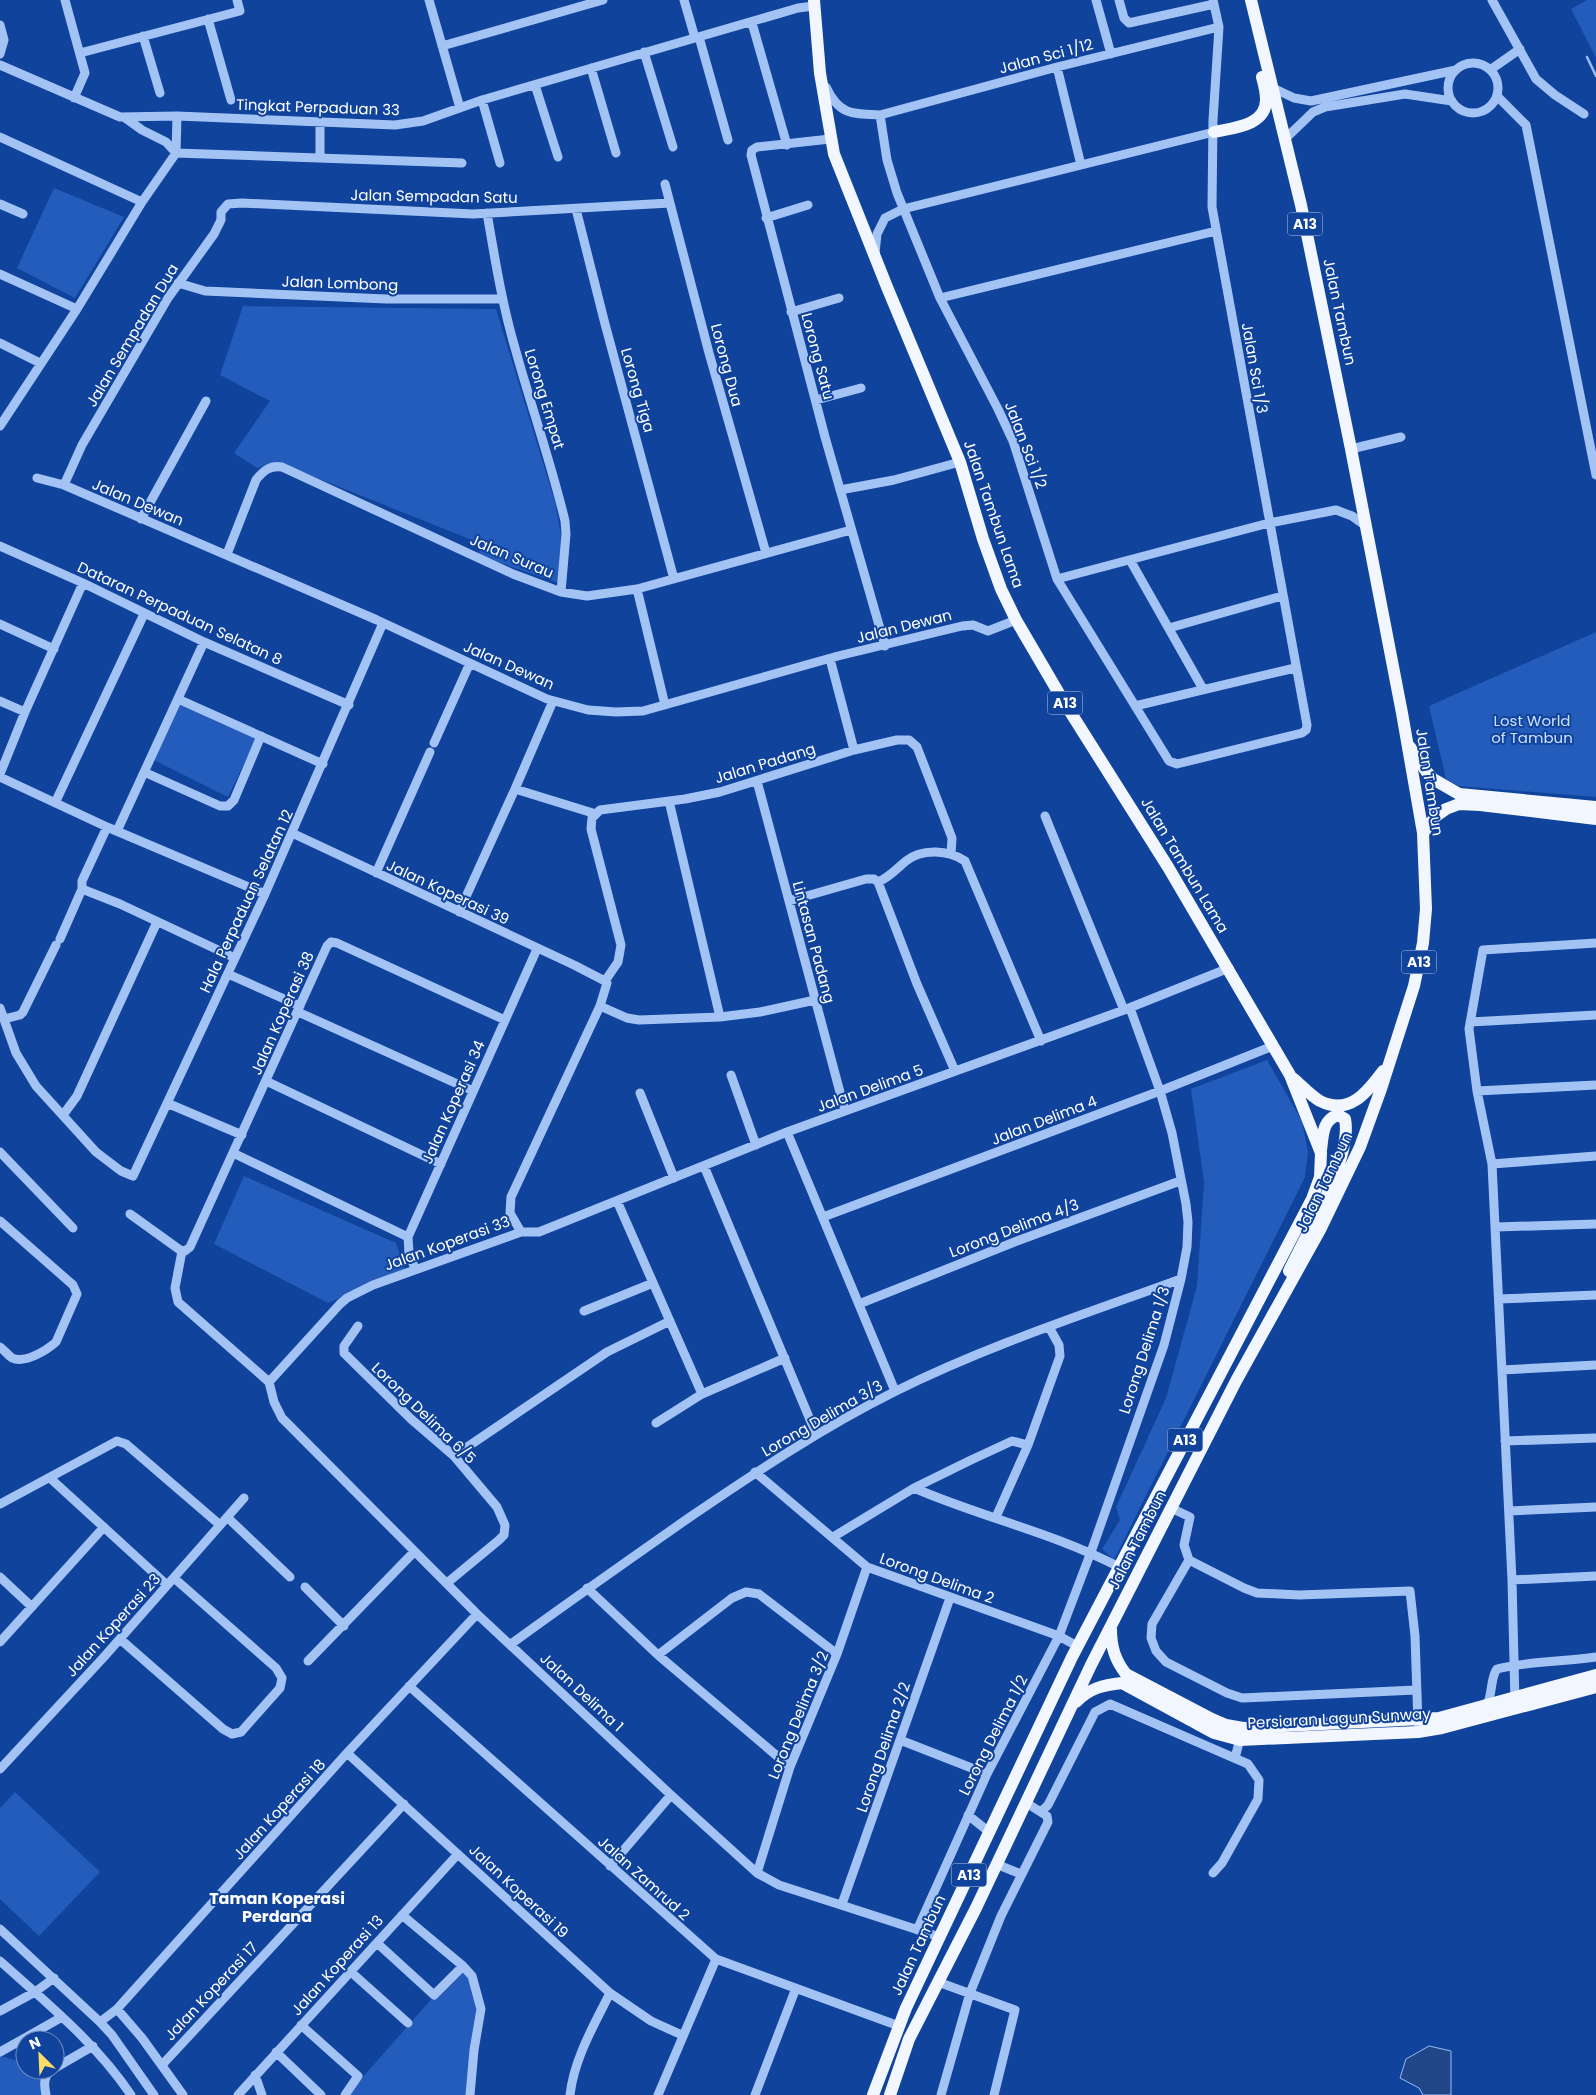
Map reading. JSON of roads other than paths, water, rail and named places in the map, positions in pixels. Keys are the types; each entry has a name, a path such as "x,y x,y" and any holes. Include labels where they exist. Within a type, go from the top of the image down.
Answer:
{"main road":[{"name":"Jalan Tambun","path":"1071,1707 1236,1381 1321,1228 1360,1147 1414,986 1423,943 1426,908 1423,834 1402,712 1301,205 1251,0"},
{"name":"Jalan Tambun Lama","path":"814,3 820,74 829,133 840,171 960,462 983,539 1001,590 1016,620 1064,702 1168,867 1229,968 1290,1075"},
{"path":"1214,132 1254,121 1264,111 1266,101 1257,49 1255,17"},
{"path":"1406,740 1430,775 1441,785 1459,794 1596,807"},
{"path":"1423,834 1436,816 1446,809 1459,804 1596,820"},
{"path":"1290,1075 1321,1102 1349,1104 1362,1097 1369,1090 1389,1062"},
{"path":"1290,1075 1321,1153"},
{"name":"Jalan Tambun","path":"873,2095 899,2026 1078,1646 1299,1223 1320,1177 1325,1124 1331,1117 1338,1115 1344,1119 1346,1128 1345,1145 1339,1166 1285,1278 1274,1314"},
{"path":"1071,1707 1091,1689 1124,1679 1114,1654 1111,1626"},
{"name":"Persiaran Lagun Sunway","path":"1124,1679 1214,1732 1242,1734 1418,1725 1442,1728 1596,1675"},
{"name":"Persiaran Lagun Sunway","path":"1418,1725 1487,1705 1515,1704 1596,1687"},
{"name":"A13","path":"890,2095 897,2069 909,2039 1071,1707"}],"street":[{"path":"65,0 85,73 74,98"},
{"path":"80,53 240,11 237,0"},
{"path":"429,0 460,108"},
{"path":"442,46 603,0"},
{"path":"684,0 728,140"},
{"path":"1096,0 1111,54"},
{"path":"1119,0 1124,18 1129,23 1213,2"},
{"path":"1492,0 1536,79 1555,95 1584,114"},
{"name":"Jalan Sci 1/3","path":"1180,764 1304,732 1307,725 1212,207 1219,27 1213,2"},
{"name":"Tingkat Perpaduan 33","path":"0,65 114,116 178,116 395,125 423,121 482,100 644,52 752,23 814,3"},
{"path":"208,19 231,100"},
{"path":"752,23 787,145"},
{"path":"0,25 4,40 0,54"},
{"name":"Jalan Sci 1/12","path":"820,74 832,100 840,108 854,114 880,115 1057,67 1219,27"},
{"path":"142,36 160,93"},
{"path":"1490,70 1520,49"},
{"path":"644,52 673,147"},
{"path":"1273,88 1294,98 1311,101 1456,70 1469,64 1484,66 1490,70 1497,82 1497,96 1493,103 1480,112 1464,111 1452,101 1405,94 1325,107 1314,112 1285,139"},
{"path":"1057,67 1081,165"},
{"path":"591,68 616,153"},
{"path":"1452,101 1449,85 1456,70"},
{"path":"535,85 558,157"},
{"path":"1497,96 1526,125 1596,475"},
{"path":"482,100 500,163"},
{"name":"Jalan Sci 1/2","path":"880,115 887,160 903,209 940,298 1013,440 1057,579 1169,762 1180,764"},
{"path":"0,426 3,413 77,309 142,202 176,153 178,116"},
{"path":"124,117 142,130 166,142 176,153 462,163"},
{"path":"320,121 320,158"},
{"path":"874,257 877,234 885,218 903,209 1214,132"},
{"name":"Lorong Satu","path":"829,133 787,145 757,147 750,153 840,490 885,646"},
{"path":"0,137 142,202"},
{"name":"Lorong Dua","path":"664,184 709,353 766,553"},
{"name":"Jalan Sempadan Satu","path":"228,204 242,202 487,213 670,204"},
{"path":"0,204 23,214"},
{"name":"Jalan Sempadan Dua","path":"64,485 82,445 178,283 214,234 221,220 221,212 228,204"},
{"path":"766,218 808,205"},
{"name":"Lorong Tiga","path":"576,209 674,579"},
{"name":"Lorong Empat","path":"487,213 502,299 565,521 566,534 561,592"},
{"path":"940,298 1216,231"},
{"path":"0,274 77,309"},
{"name":"Jalan Lombong","path":"178,283 205,291 386,299 502,299"},
{"path":"792,312 840,298"},
{"path":"0,343 40,363"},
{"path":"816,400 861,388"},
{"path":"141,518 206,401"},
{"path":"1351,449 1401,437"},
{"path":"840,490 894,480 960,462"},
{"name":"Jalan Surau","path":"227,554 256,480 262,473 275,466 282,467 513,574 561,592 587,596 637,589 851,530"},
{"name":"Jalan Dewan","path":"37,478 64,485 227,554 553,700 588,710 643,711 830,659 968,625 988,631 1016,620"},
{"path":"1057,579 1269,523 1336,510 1352,516 1366,526"},
{"name":"Dataran Perpaduan Selatan 8","path":"0,546 83,583 204,642 349,704"},
{"path":"1130,560 1203,689"},
{"path":"83,583 25,712 0,776 107,827 265,894"},
{"path":"637,589 665,705"},
{"path":"1169,628 1282,596"},
{"path":"55,803 144,614"},
{"name":"Hala Perpaduan Selatan 12","path":"63,1115 96,1152 121,1171 133,1176 265,894 383,623"},
{"path":"0,624 54,649"},
{"path":"117,831 204,642"},
{"path":"830,659 854,750"},
{"path":"434,743 470,663"},
{"path":"1135,706 1296,668"},
{"path":"178,699 323,764"},
{"path":"459,912 553,700"},
{"path":"0,701 25,712"},
{"path":"144,772 220,806 228,806 234,800 261,736"},
{"name":"Jalan Padang","path":"596,814 605,809 720,792 854,750 897,740 909,740 917,747 952,838 950,854"},
{"path":"376,873 430,752"},
{"name":"Lintasan Padang","path":"757,781 845,1111"},
{"path":"515,789 596,814"},
{"path":"669,801 720,1017"},
{"name":"Jalan Koperasi 33","path":"270,1382 347,1298 373,1285 416,1268 521,1232 510,1213 511,1197 600,1006 607,986 605,981 618,962 621,945 592,829 592,818 596,814"},
{"name":"Lorong Delima 1/3","path":"1045,816 1160,1091 1172,1133 1188,1222 1181,1279 1164,1345 1091,1552"},
{"path":"4,1019 20,1015 23,1012 58,942 82,889 82,881 107,827"},
{"name":"Jalan Koperasi 39","path":"292,834 605,981"},
{"path":"878,882 891,875 906,860 916,855 927,853 950,854 965,861 1041,1040"},
{"path":"789,901 866,880 874,879 878,882 917,984 955,1071"},
{"path":"82,889 120,904 235,958"},
{"path":"0,1008 16,1053 25,1070 36,1086 63,1115 77,1096 157,922"},
{"name":"Jalan Koperasi 38","path":"182,1251 190,1247 328,946 334,942 505,1020"},
{"path":"1515,1704 1512,1580 1492,1164 1477,1091 1469,1029 1483,950 1596,943"},
{"name":"Jalan Koperasi 34","path":"408,1237 537,949"},
{"name":"Jalan Delima 5","path":"521,1232 539,1232 787,1132 1127,1009 1212,977 1229,968"},
{"path":"228,974 473,1091"},
{"path":"600,1006 627,1018 639,1020 720,1017 760,1012 815,1000"},
{"path":"1470,1022 1596,1015"},
{"name":"Jalan Delima 4","path":"823,1218 1160,1091 1272,1044"},
{"path":"731,1075 756,1145"},
{"path":"266,1081 441,1164"},
{"path":"1477,1091 1596,1085"},
{"path":"640,1093 674,1178"},
{"path":"167,1103 242,1135"},
{"path":"787,1132 895,1392"},
{"path":"0,1152 73,1228"},
{"path":"234,1153 408,1237 409,1253 416,1268"},
{"path":"1492,1164 1596,1156"},
{"path":"704,1166 816,1434"},
{"name":"Lorong Delima 4/3","path":"860,1304 1017,1241 1180,1181"},
{"path":"617,1201 702,1394"},
{"path":"130,1214 182,1251 175,1288 178,1302 270,1382"},
{"path":"0,1221 75,1288 76,1298 56,1342 51,1346 26,1359 12,1358 0,1347"},
{"path":"1496,1227 1596,1224"},
{"name":"Lorong Delima 3/3","path":"511,1644 587,1588 755,1472 816,1434 895,1392 959,1362 1181,1279"},
{"path":"584,1311 653,1284"},
{"path":"1499,1300 1596,1295"},
{"path":"454,1456 607,1352 670,1320"},
{"name":"Lorong Delima 6/5","path":"358,1326 344,1346 344,1354 411,1419 454,1456 496,1507 503,1520 505,1530 499,1540 447,1583"},
{"path":"996,1518 1028,1445 1060,1356 1059,1345 1049,1327"},
{"path":"656,1423 702,1394 785,1358"},
{"path":"1502,1370 1596,1365"},
{"name":"Jalan Delima 1","path":"270,1382 274,1402 282,1418 414,1552 477,1614 757,1873 779,1885 940,1937"},
{"path":"1505,1441 1596,1438"},
{"path":"0,1504 117,1441 126,1444 220,1525"},
{"path":"833,1538 914,1488 1012,1442 1028,1445"},
{"name":"Lorong Delima 2","path":"755,1472 867,1567 1059,1636 1078,1646"},
{"path":"50,1478 167,1586"},
{"path":"914,1488 950,1503 1091,1552 1119,1567"},
{"name":"Jalan Koperasi 23","path":"0,1769 120,1639 244,1498"},
{"path":"1509,1511 1596,1507"},
{"path":"1171,1508 1190,1517 1184,1545 1189,1560 1257,1593 1299,1595 1410,1591 1415,1636 1418,1725"},
{"path":"227,1517 290,1577"},
{"path":"0,1642 104,1527"},
{"path":"308,1661 414,1552"},
{"name":"Lorong Delima 1/2","path":"917,1930 986,1774 1059,1636 1091,1552"},
{"path":"1189,1560 1152,1624 1151,1638 1156,1651 1166,1662 1242,1698 1416,1690"},
{"name":"Lorong Delima 3/2","path":"757,1873 790,1768 838,1654 867,1567"},
{"path":"1512,1580 1596,1576"},
{"path":"0,1577 32,1607"},
{"path":"120,1639 223,1729 232,1734 240,1732 274,1695 280,1688 282,1678 276,1668 174,1578"},
{"path":"305,1587 344,1626"},
{"path":"587,1588 658,1655 790,1768"},
{"path":"658,1655 732,1598 746,1592 759,1594 838,1654"},
{"name":"Lorong Delima 2/2","path":"842,1904 950,1598"},
{"name":"Jalan Koperasi 18","path":"100,2022 117,2009 347,1753 477,1614"},
{"path":"1487,1705 1492,1696 1495,1671 1513,1665 1566,1662 1596,1657"},
{"name":"Jalan Zamrud 2","path":"410,1686 716,1959 899,2026"},
{"path":"1041,1812 1048,1805 1095,1712 1110,1704 1248,1764 1259,1780 1258,1799 1222,1863 1213,1873"},
{"path":"1236,1758 1242,1734"},
{"path":"900,1740 986,1774"},
{"name":"Jalan Koperasi 19","path":"347,1753 610,1993 651,2021 682,2035"},
{"path":"610,1866 671,1795"},
{"path":"942,2095 970,1994 1001,1916 1046,1825 1047,1816 1025,1802"},
{"name":"Jalan Koperasi 17","path":"162,2065 404,1804"},
{"path":"968,1815 989,1832"},
{"name":"Jalan Koperasi 13","path":"238,2095 458,1854"},
{"path":"996,1864 1021,1874"},
{"path":"402,1915 463,1966 472,1976 481,2009 474,2050 470,2095"},
{"path":"0,1929 100,2022 112,2035 154,2095"},
{"path":"377,1943 434,1995 463,1966"},
{"path":"658,2095 716,1959"},
{"path":"0,1962 93,2046 131,2095"},
{"path":"351,1972 408,2023"},
{"path":"0,2011 35,1992 54,1978"},
{"path":"938,1982 1015,2010 994,2095"},
{"path":"755,2095 796,1988"},
{"path":"570,2095 572,2078 590,2032 610,1993"},
{"path":"117,2009 142,2038 183,2095"},
{"path":"0,2052 62,2017"},
{"path":"301,2025 358,2076 345,2095"},
{"path":"65,2063 93,2046"},
{"path":"276,2052 321,2095"},
{"path":"255,2075 262,2095"},
{"path":"44,2080 46,2095"}],"waterway":[{"path":"1587,57 1596,76"}],"district":[{"name":"Taman Koperasi Perdana","path":"277,1907"}],"park label":[{"name":"Lost World of Tambun","path":"1532,728"}]}
